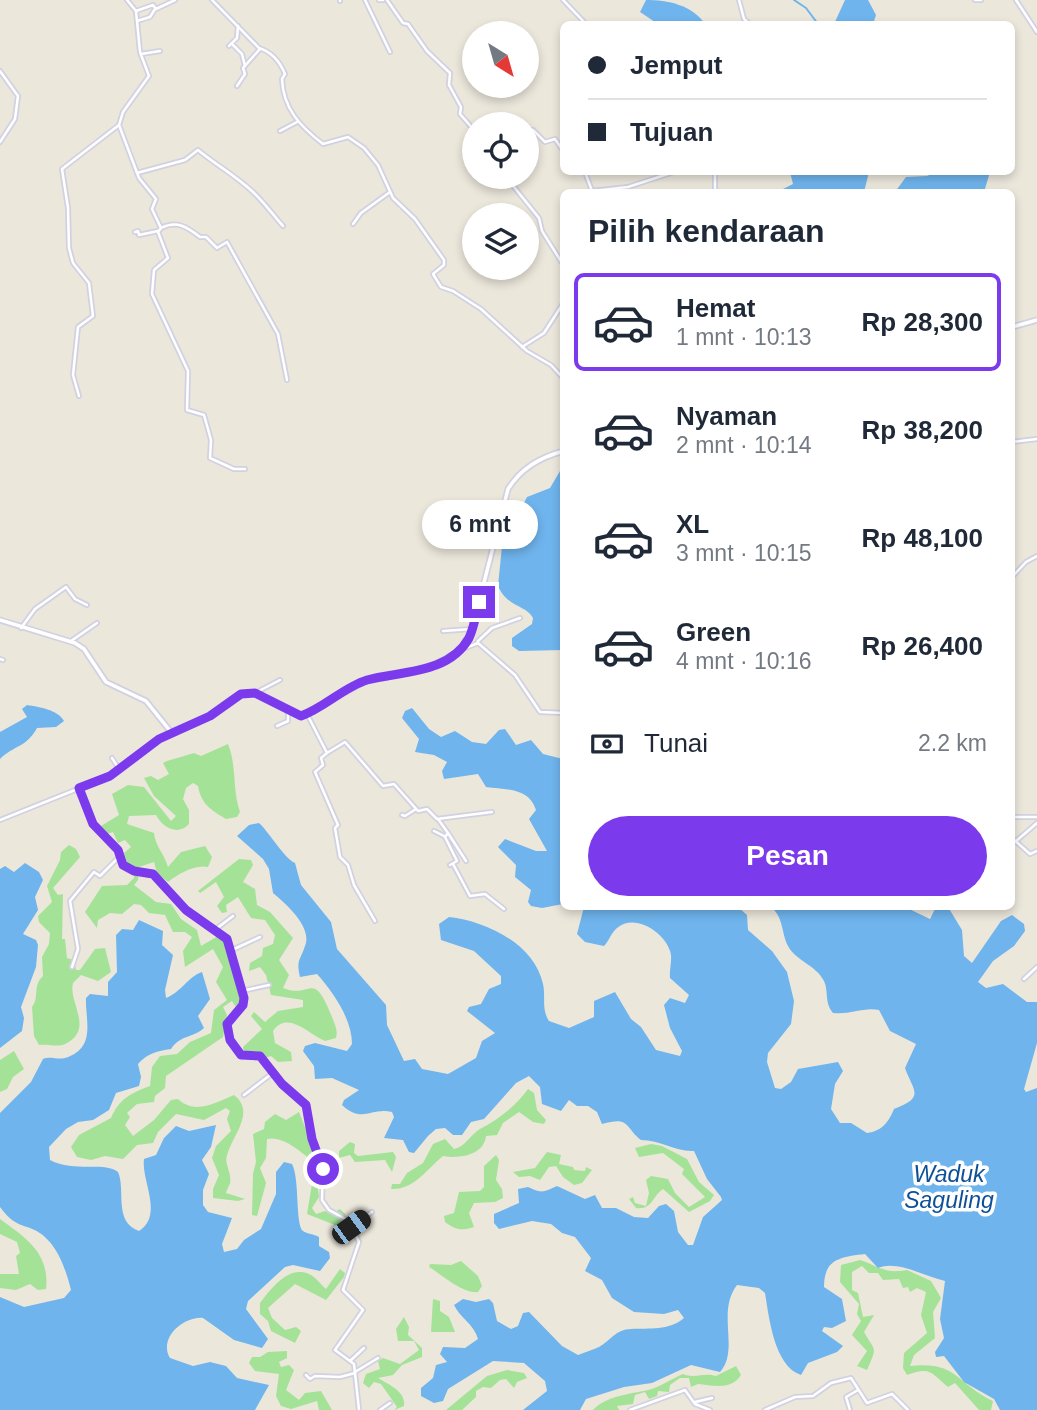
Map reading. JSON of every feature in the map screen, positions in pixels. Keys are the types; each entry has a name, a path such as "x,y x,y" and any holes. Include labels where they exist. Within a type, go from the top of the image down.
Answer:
{"main road":[{"path":"1015,326 1037,320"},
{"path":"0,620 71,641 86,651 106,681 146,701 171,732 210,716 237,695 255,693 288,712 299,716 307,714 366,681 418,671 460,650 472,629 508,489 521,472 534,463 560,453"}],"street":[{"path":"79,396 73,375 78,327 93,316 89,283 73,262 69,248 68,208 62,169 119,125 123,112 148,79 149,73 141,54 136,11 127,0"},
{"path":"137,21 150,17 155,9 175,0"},
{"path":"365,0 390,52"},
{"path":"383,0 403,23 410,26 427,51 446,67 452,78 450,88 461,107 462,116"},
{"path":"563,0 583,21"},
{"path":"739,0 746,21"},
{"path":"975,0 981,0"},
{"path":"1016,0 1037,32"},
{"path":"214,1 260,48 274,57 284,70 282,85 297,122 323,144 346,136 363,147 378,164 390,192 431,239 444,260 444,265 433,274 439,286 481,309 560,376"},
{"path":"136,11 153,5 155,9"},
{"path":"237,26 231,46 242,54 245,66 245,74 237,86"},
{"path":"245,66 260,48"},
{"path":"141,54 160,51"},
{"path":"0,71 18,96 15,119 0,142"},
{"path":"280,131 297,122"},
{"path":"119,125 137,173 156,199 152,209 168,258 154,270 152,293 174,346 186,364 187,410 204,415 211,440 210,458 234,469 245,468"},
{"path":"539,136 545,142 555,139 560,146"},
{"path":"137,173 184,160 198,150 206,160 256,195 283,226"},
{"path":"219,175 222,170"},
{"path":"611,189 628,187 665,175"},
{"path":"516,189 539,218 542,231 560,260"},
{"path":"353,224 361,213 390,192"},
{"path":"135,232 138,231 139,235 159,230 172,223 185,225 200,237 206,237 217,248 227,242 278,334 287,380"},
{"path":"522,346 549,328 560,309"},
{"path":"1015,442 1037,439"},
{"path":"1015,574 1027,561 1037,556"},
{"path":"21,628 35,609 66,587 75,599 87,605"},
{"path":"460,650 477,642 492,628 520,618"},
{"path":"71,641 97,623"},
{"path":"443,631 472,629"},
{"path":"477,642 515,675 540,712 560,713"},
{"path":"255,693 280,680"},
{"path":"277,726 288,720 288,712"},
{"path":"307,714 327,752"},
{"path":"0,820 119,769 171,732"},
{"path":"374,921 354,885 348,864 340,857 335,828 338,825 315,772 323,765 321,758 345,741 384,787 394,784 416,809"},
{"path":"112,758 119,769"},
{"path":"79,788 95,826 125,866 153,874 186,910 227,939 242,991 243,1005 227,1024 230,1040 241,1055 259,1055 306,1105 312,1139 323,1167 322,1200 328,1209 345,1217 359,1247 345,1281 344,1292 363,1310 335,1350 350,1361 355,1373 359,1410"},
{"path":"402,815 426,808 438,819 465,859 454,863"},
{"path":"438,819 492,812"},
{"path":"1015,817 1037,817"},
{"path":"1037,823 1015,842 1030,854 1037,851"},
{"path":"434,831 447,835"},
{"path":"447,835 454,863 470,896 485,894 504,909"},
{"path":"72,967 78,948 70,901 94,872 100,876 120,856"},
{"path":"216,929 233,916"},
{"path":"232,950 260,937"},
{"path":"1024,979 1037,967"},
{"path":"242,991 269,985"},
{"path":"244,1095 274,1072"},
{"path":"351,1227 372,1212"},
{"path":"350,1361 364,1348"},
{"path":"306,1375 310,1379 315,1376 320,1379 355,1373 378,1358"},
{"path":"765,1410 795,1397 813,1396 831,1383 850,1378 867,1403 891,1394 908,1410"},
{"path":"630,1410 685,1390 694,1402 710,1410"},
{"path":"850,1410 846,1397 859,1390"},
{"path":"694,1402 712,1398"},
{"path":"380,1410 390,1403"},
{"path":"644,1405 645,1410"}],"green space":[{"path":"228,744 240,812 237,817 226,819 211,809 204,802 198,786 193,783 186,788 183,799 189,810 189,824 185,828 171,829 156,815 129,816 127,824 154,833 168,867 181,852 205,846 212,857 208,867 192,868 168,882 157,873 154,862 139,867 138,880 134,885 156,902 171,904 181,919 197,930 201,946 220,935 229,950 235,969 241,1004 235,1006 232,1001 223,1007 227,1015 223,1037 166,1076 165,1088 155,1096 154,1102 137,1104 127,1113 130,1117 125,1125 133,1136 154,1120 171,1100 178,1099 198,1107 234,1095 243,1109 243,1116 227,1155 230,1183 226,1193 245,1199 238,1201 213,1198 213,1189 219,1175 212,1158 216,1146 231,1131 227,1119 230,1111 226,1108 204,1120 176,1114 158,1132 153,1143 137,1145 123,1159 105,1156 91,1160 77,1157 71,1147 79,1135 111,1118 126,1098 150,1086 152,1067 160,1056 177,1054 190,1042 211,1033 214,1010 227,1000 216,982 223,967 213,949 185,967 183,951 192,937 185,932 173,932 165,915 149,913 141,905 134,904 122,914 110,913 98,920 97,928 85,912 102,886 127,885 134,878 134,868 127,862 124,853 131,847 125,840 118,843 113,832 107,834 101,826 119,815 112,794 128,785 144,787 171,821 176,816 154,796 144,778 151,776 158,780 169,774 163,763 167,761 194,753 201,756"},
{"path":"69,845 76,849 80,857 53,888 58,895 63,894 62,939 65,939 67,958 74,960 76,970 80,970 95,949 105,948 111,972 98,981 81,975 73,983 79,1022 75,1037 61,1045 39,1045 34,1036 32,1007 43,976 42,957 49,944 50,933 39,922 38,916 52,902 47,886 60,860 61,852"},
{"path":"239,859 251,860 253,865 243,882 255,889 257,905 270,912 293,938 279,960 289,975 283,988 293,991 315,989 325,1002 336,1028 336,1038 325,1041 292,1023 279,1025 273,1031 275,1043 291,1052 292,1061 278,1062 271,1056 265,1058 261,1054 244,1053 243,1047 262,1029 251,1016 254,1012 265,1022 278,1011 303,1007 303,1000 271,995 266,975 260,967 249,971 250,963 262,956 263,948 273,944 275,935 265,920 251,918 238,897 226,905 227,912 222,913 217,906 224,897 216,882 200,893 198,891"},
{"path":"14,1051 24,1069 13,1077 7,1089 0,1092 0,1060"},
{"path":"528,1089 534,1093 537,1110 546,1120 544,1124 533,1122 519,1112 503,1123 497,1135 486,1136 481,1148 464,1156 443,1156 420,1178 407,1186 391,1189 392,1184 400,1184 407,1173 423,1163 433,1144 445,1139 454,1149 461,1146 476,1132 506,1112"},
{"path":"299,1112 321,1168 317,1181 319,1197 312,1208 316,1214 325,1211 331,1214 340,1209 346,1215 342,1218 344,1223 338,1227 340,1241 337,1242 333,1236 335,1225 307,1214 314,1172 313,1162 292,1145 273,1138 267,1139 266,1158 260,1168 266,1183 257,1216 252,1215 256,1162 253,1134 264,1129 265,1122 275,1114 286,1120"},
{"path":"350,1142 355,1144 354,1153 358,1156 393,1152 396,1157 392,1172 385,1160 355,1162 350,1155 339,1158 339,1151"},
{"path":"651,1144 662,1146 687,1159 699,1182 714,1195 710,1201 689,1212 663,1189 649,1205 642,1208 636,1208 629,1199 633,1197 635,1203 646,1206 649,1193 646,1180 651,1176 668,1179 675,1193 689,1207 705,1197 682,1174 684,1169 663,1153 639,1157 635,1148"},
{"path":"547,1152 561,1155 559,1164 573,1167 574,1170 585,1171 586,1167 592,1170 582,1183 574,1185 563,1177 556,1166 549,1167 540,1180 530,1176 519,1177 513,1172 535,1168"},
{"path":"496,1155 499,1160 496,1180 502,1189 503,1198 495,1202 474,1203 469,1213 474,1227 452,1227 445,1222 444,1216 454,1213 459,1192 480,1191 484,1187 484,1166"},
{"path":"0,1219 27,1240 40,1256 46,1276 46,1289 38,1290 30,1284 16,1290 0,1288 0,1274 19,1274 16,1256 20,1253 17,1242 0,1234"},
{"path":"860,1260 888,1270 907,1270 931,1281 941,1298 933,1312 935,1338 914,1355 910,1366 926,1365 947,1370 993,1401 991,1410 979,1410 955,1383 948,1387 930,1372 921,1371 907,1375 903,1368 904,1353 927,1333 921,1315 926,1292 917,1288 910,1292 908,1287 903,1288 899,1279 883,1280 878,1273 869,1273 862,1266 852,1272 852,1290 858,1293 863,1317 874,1315 864,1332 874,1352 867,1370 857,1366 867,1351 852,1335 861,1321 857,1314 859,1304 840,1282 841,1265"},
{"path":"461,1261 478,1276 482,1286 478,1292 458,1287 429,1267 430,1264 451,1265"},
{"path":"340,1269 345,1273 344,1277 326,1300 295,1284 268,1308 272,1318 285,1330 296,1327 301,1331 295,1343 271,1331 268,1321 260,1314 260,1303 281,1280 301,1272 311,1275 326,1289"},
{"path":"433,1299 440,1301 440,1311 449,1317 455,1332 431,1332"},
{"path":"404,1317 409,1327 408,1335 422,1348 422,1357 402,1365 393,1375 378,1378 402,1396 404,1406 394,1410 397,1407 381,1384 374,1382 369,1388 363,1383 366,1374 380,1369 378,1361 383,1358 400,1364 419,1350 414,1341 398,1341 396,1329"},
{"path":"287,1351 287,1358 279,1362 281,1367 289,1365 294,1370 286,1390 299,1400 305,1393 321,1391 332,1410 319,1410 317,1401 291,1409 281,1406 276,1396 279,1374 255,1371 249,1363 252,1357 260,1357 268,1352"},
{"path":"736,1366 741,1375 727,1385 698,1384 691,1387 689,1378 680,1378 670,1385 669,1392 658,1391 657,1396 649,1399 645,1392 635,1395 633,1404 617,1406 619,1410 593,1410 611,1399 652,1389 683,1374 716,1376"},
{"path":"507,1370 524,1373 527,1378 517,1382 514,1388 506,1379 500,1380 491,1388 483,1387 476,1391 476,1397 462,1410 446,1410 487,1376"}],"water":[{"path":"646,0 663,1 686,8 702,21 654,21 640,12"},
{"path":"845,0 868,0 876,15 874,21 835,21"},
{"path":"791,175 868,175 865,189 783,189 793,184"},
{"path":"989,175 985,189 897,189 906,177"},
{"path":"560,471 560,650 519,651 512,646 512,638 532,624 533,618 507,598 498,586 502,546 527,497 550,488"},
{"path":"27,705 53,712 64,721 56,727 37,728 29,739 0,759 0,732 27,717 22,709"},
{"path":"412,708 429,729 441,737 455,731 472,742 486,744 499,730 505,729 516,745 531,740 543,754 560,758 560,905 542,908 531,906 528,902 531,890 515,877 516,865 498,847 505,839 536,851 547,851 529,819 536,810 533,803 522,793 486,787 478,774 444,779 442,771 447,762 434,755 415,752 419,739 402,718 405,711"},
{"name":"Waduk Saguling","path":"259,823 295,863 301,885 331,922 337,949 386,1005 387,1025 404,1061 415,1059 422,1069 448,1074 476,1058 482,1041 495,1033 467,1011 469,1007 481,1004 489,989 501,984 501,976 474,951 441,940 439,924 449,917 492,929 519,946 530,957 543,984 545,1012 549,1021 569,1028 594,1017 594,1001 615,992 631,1019 641,1027 656,1050 680,1056 682,1051 670,1028 664,1005 670,998 685,1003 689,995 670,978 671,954 667,944 655,931 632,923 617,928 604,946 585,942 577,934 583,910 741,910 747,915 748,930 772,951 787,972 794,1001 791,1024 768,1053 767,1062 775,1088 781,1089 791,1082 798,1069 838,1062 843,1071 835,1084 831,1109 840,1123 851,1123 867,1133 881,1128 894,1109 914,1097 905,1068 916,1044 890,1031 879,1010 833,1013 828,1005 824,981 788,946 774,910 911,910 930,919 934,910 950,910 962,930 964,956 972,963 1001,921 1012,915 1024,924 1025,931 1014,946 993,961 978,982 986,988 1003,984 1027,1002 1037,1002 1037,1043 1024,1089 1026,1092 1037,1088 1037,1410 1000,1410 994,1399 964,1382 944,1356 936,1357 935,1352 944,1338 940,1319 945,1281 902,1267 878,1268 865,1254 841,1258 827,1270 824,1287 842,1299 846,1321 832,1328 824,1327 822,1331 843,1346 837,1352 808,1363 801,1375 785,1362 774,1340 765,1293 759,1288 737,1285 728,1307 728,1353 720,1372 691,1365 652,1383 624,1387 586,1399 580,1410 523,1410 547,1391 545,1381 524,1363 493,1361 448,1389 443,1401 434,1403 421,1396 421,1388 433,1378 436,1365 447,1362 440,1354 443,1347 465,1348 478,1339 454,1305 463,1299 476,1302 489,1299 493,1303 497,1321 511,1329 518,1326 523,1313 529,1312 562,1346 578,1355 599,1347 621,1331 665,1327 684,1318 678,1310 664,1314 634,1312 612,1298 602,1280 585,1271 591,1258 575,1237 562,1233 551,1224 532,1221 499,1229 494,1223 494,1214 519,1203 518,1189 528,1187 543,1191 557,1186 585,1199 595,1195 602,1208 616,1208 634,1217 648,1218 659,1206 666,1204 674,1211 678,1232 688,1245 693,1245 703,1217 722,1200 707,1179 694,1151 641,1140 626,1124 618,1121 602,1124 597,1112 588,1106 577,1106 569,1100 561,1111 542,1104 540,1087 529,1076 516,1083 484,1119 471,1122 462,1135 453,1135 445,1128 436,1129 414,1153 409,1152 403,1140 384,1138 394,1117 392,1112 361,1114 349,1111 342,1105 344,1100 359,1090 332,1078 315,1079 314,1066 303,1051 305,1046 315,1043 347,1051 352,1044 349,1025 335,997 317,974 300,977 299,964 305,946 305,931 296,916 273,893 269,869 263,859 237,836 249,825"},
{"path":"25,863 39,872 43,880 35,897 38,910 23,934 36,940 38,945 36,967 21,1007 24,1018 22,1031 0,1048 0,869 5,866 14,872"},
{"path":"139,920 163,931 162,945 173,955 165,990 166,998 202,972 210,999 198,1016 204,1028 178,1041 171,1049 145,1057 138,1064 141,1077 139,1086 116,1093 109,1110 93,1120 78,1122 66,1129 49,1147 50,1160 69,1166 105,1167 118,1172 123,1213 131,1227 139,1231 150,1216 151,1207 144,1159 156,1155 164,1138 176,1126 189,1131 216,1125 211,1147 202,1160 209,1174 203,1190 203,1205 208,1212 232,1218 222,1244 224,1252 237,1249 244,1240 261,1229 276,1194 276,1172 284,1162 292,1164 294,1171 301,1227 303,1231 319,1237 319,1246 329,1252 330,1258 320,1271 293,1265 285,1267 248,1301 246,1309 268,1339 262,1348 234,1340 203,1318 188,1321 170,1336 167,1350 170,1358 193,1366 210,1362 226,1366 237,1378 269,1385 255,1410 0,1410 0,1297 24,1307 64,1298 71,1290 66,1271 52,1245 39,1232 13,1220 0,1207 0,1113 31,1082 43,1059 65,1058 82,1048 87,1033 86,998 90,994 108,996 108,982 117,972 116,935 122,929 133,930"}],"waterway":[{"path":"794,0 806,8 816,21"}],"route":[{"path":"323,1169 313,1145 304,1102 282,1084 260,1056 241,1055 230,1040 227,1024 243,1005 244,998 227,939 186,910 153,874 142,874 123,865 118,850 93,824 79,788 110,776 159,739 210,716 230,699 241,694 255,693 288,712 301,716 366,681 398,676 440,662 460,650 470,637 479,602"}]}
